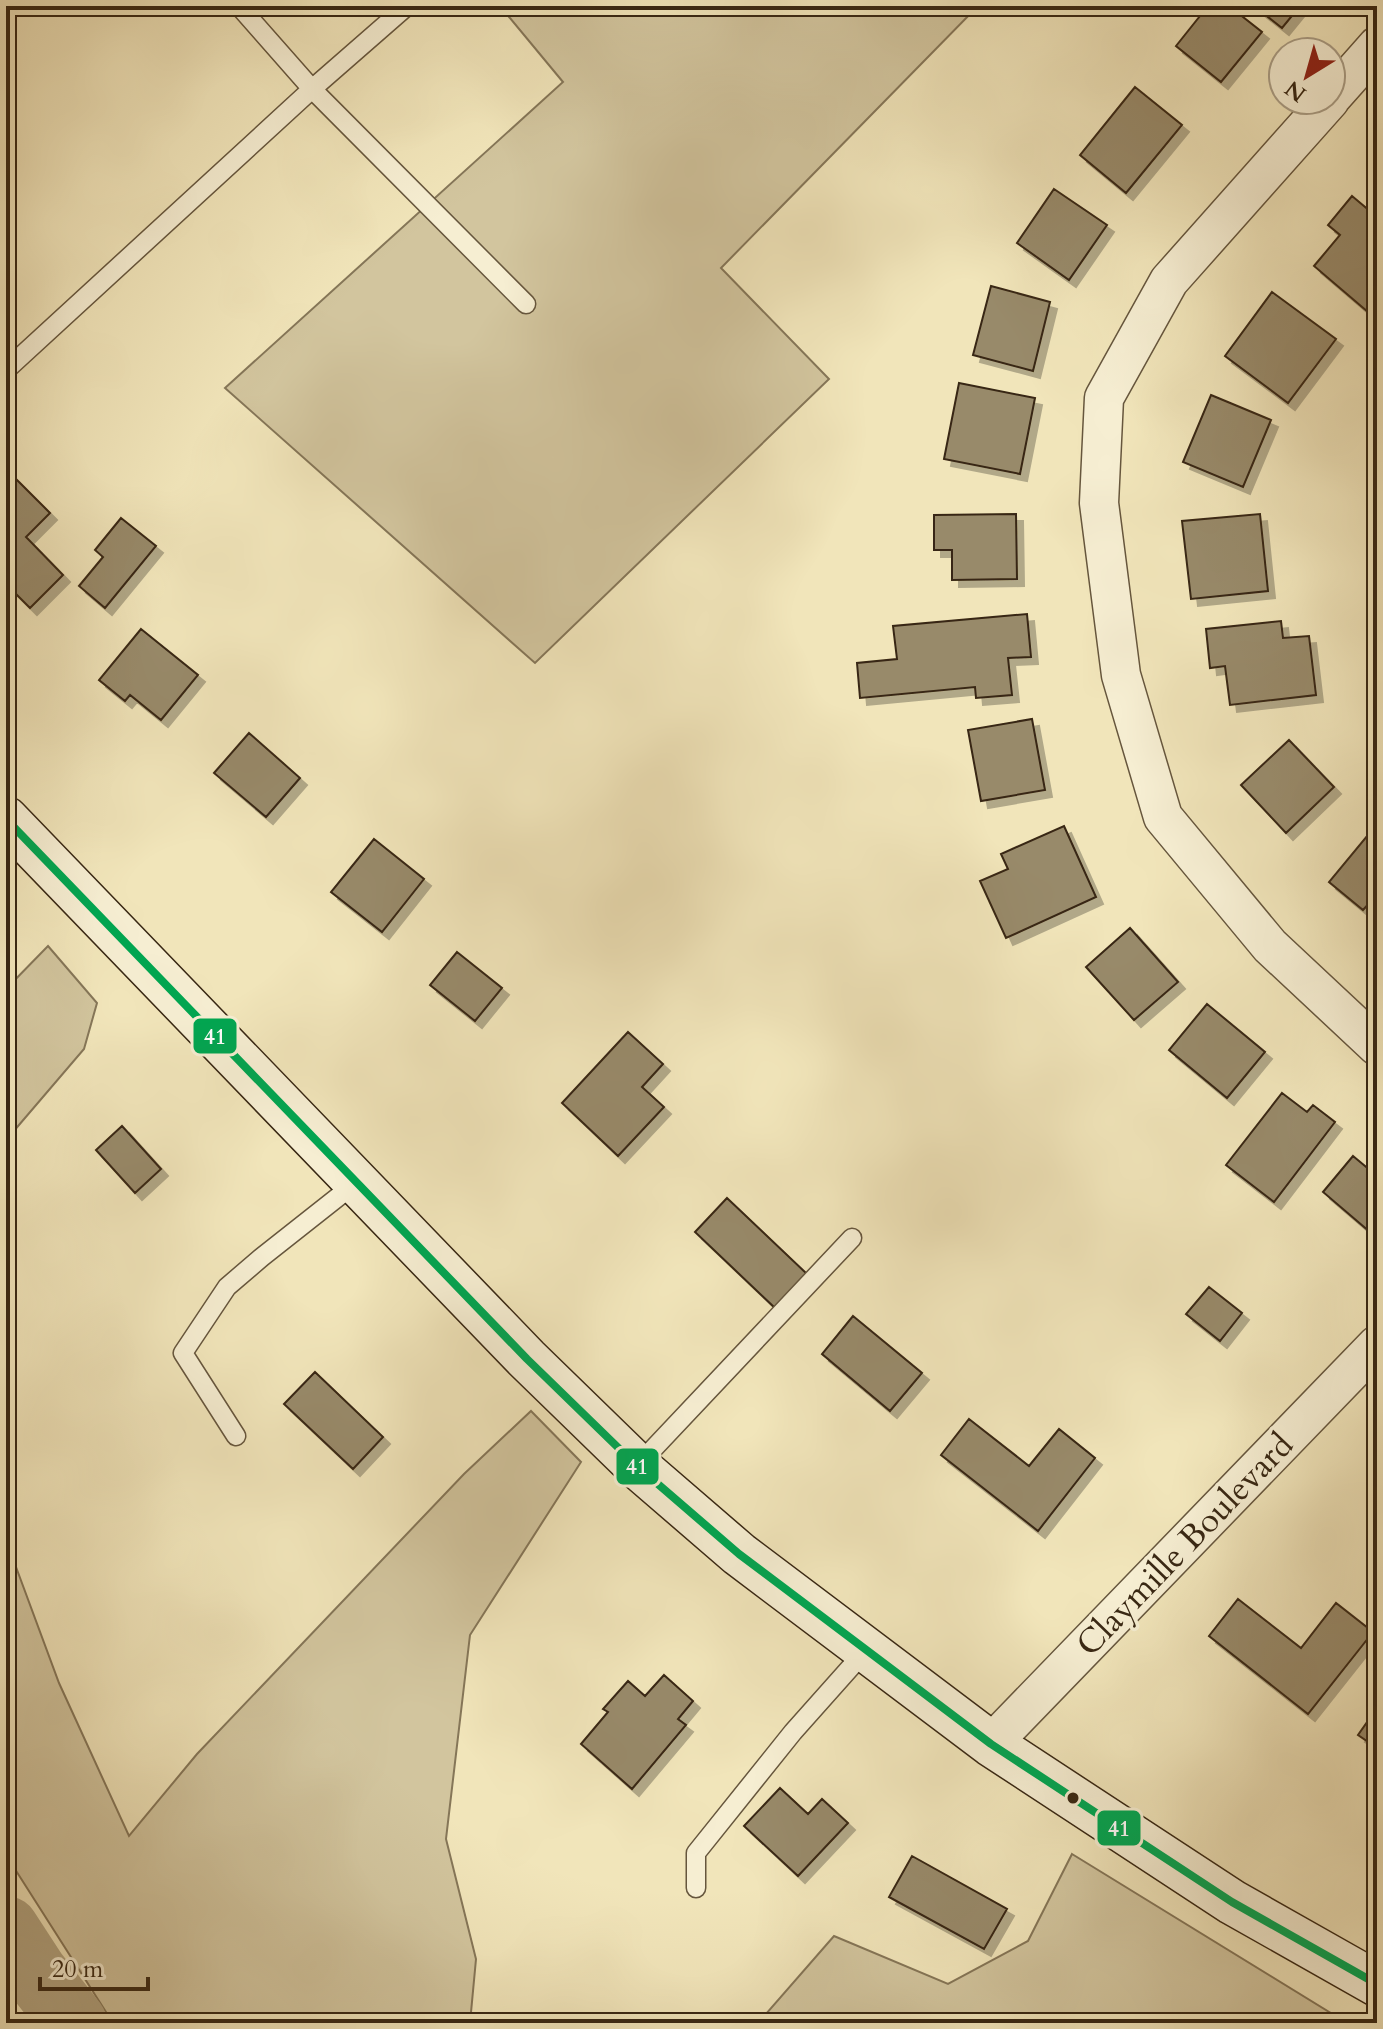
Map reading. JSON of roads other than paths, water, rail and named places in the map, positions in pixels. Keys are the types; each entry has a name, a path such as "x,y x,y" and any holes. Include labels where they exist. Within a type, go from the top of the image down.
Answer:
{"street":[{"path":"1347,80 1377,46"},
{"path":"1315,116 1169,281 1104,398 1099,503 1121,675 1163,817 1270,946 1377,1046"},
{"path":"6,819 527,1359 637,1466 739,1554 991,1744 1232,1902 1377,1984"},
{"name":"Claymille Boulevard","path":"991,1744 1377,1345"}],"lane":[{"path":"239,6 312,89 526,304"},
{"path":"6,370 407,6"},
{"path":"236,1436 183,1353 227,1287 357,1182"},
{"path":"637,1466 852,1238"},
{"path":"696,1888 696,1853 793,1732 866,1650"}],"waterway":[{"path":"6,1929 34,1972 74,2023"}]}
